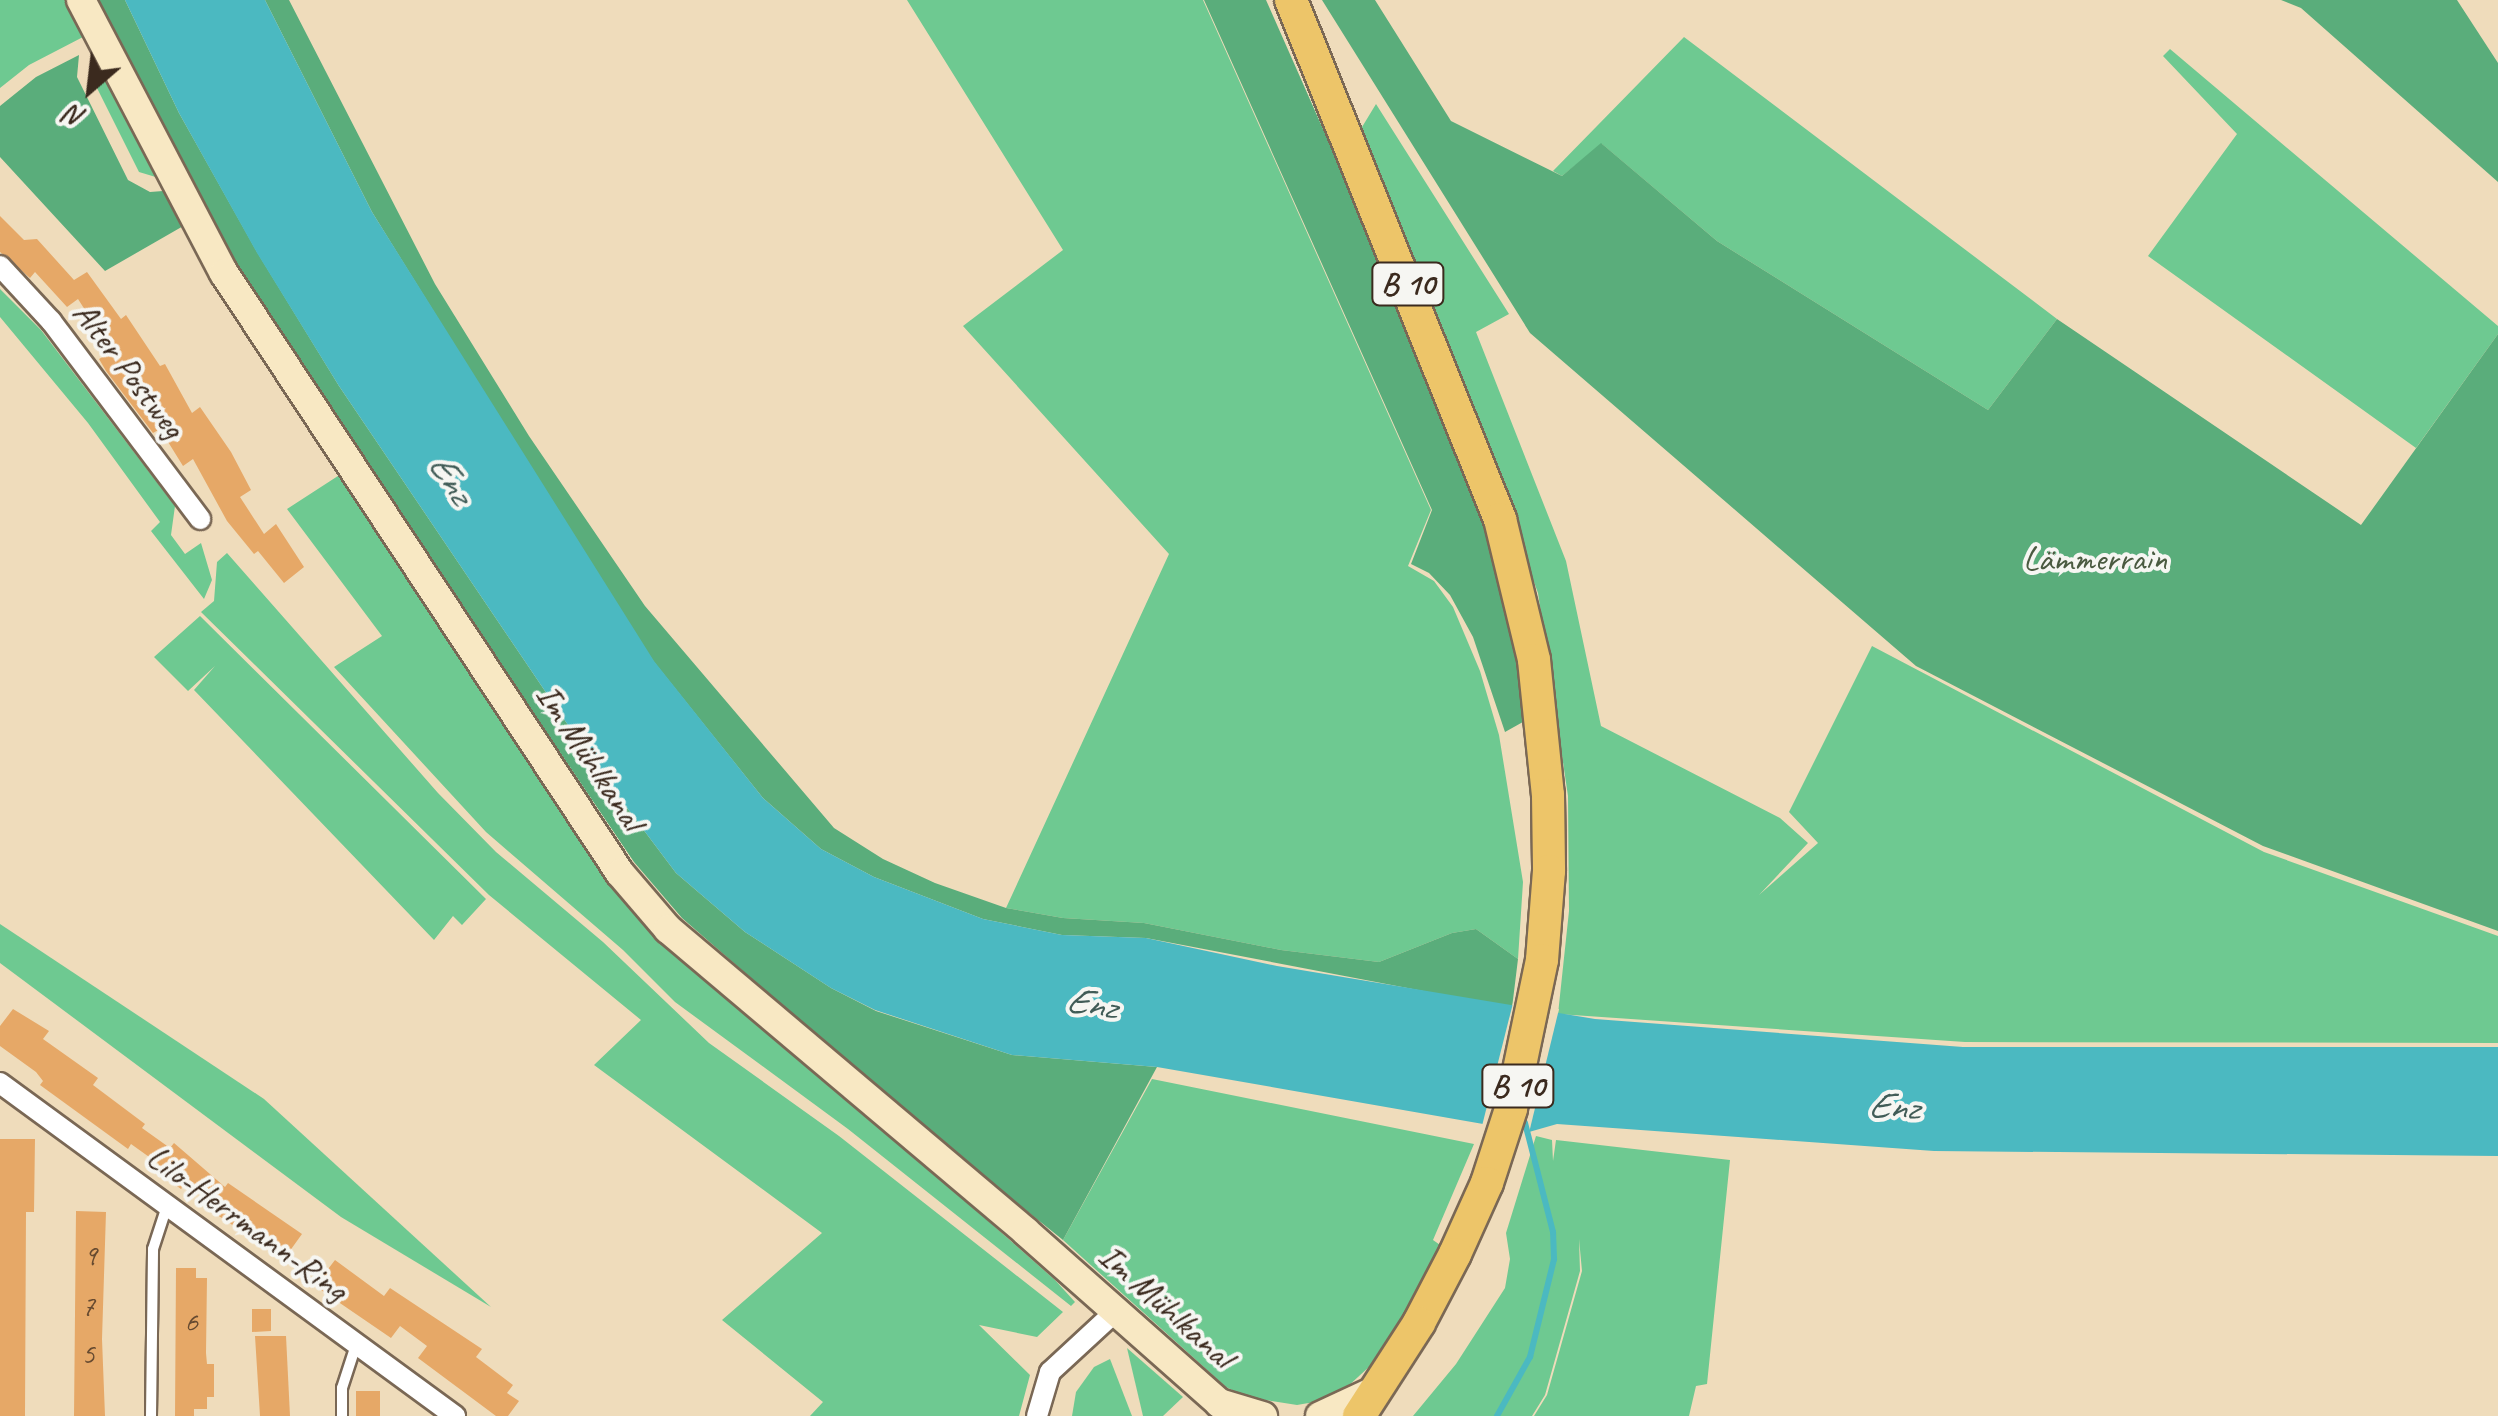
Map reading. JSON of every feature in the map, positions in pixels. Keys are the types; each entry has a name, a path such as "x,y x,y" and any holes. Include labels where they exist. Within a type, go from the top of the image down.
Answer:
{"main road":[{"name":"B 10","path":"1291,0 1464,422 1513,563 1534,660 1544,735 1549,829 1546,909 1539,985 1518,1086 1487,1183 1456,1254 1368,1402"}],"street":[{"name":"Im Mühlkanal","path":"82,0 224,273 620,873 668,930 1226,1409 1263,1416"},
{"name":"Alter Postweg","path":"0,266 73,348 200,520"},
{"name":"Lilo-Herrmann-Ring","path":"0,1084 454,1416"},
{"path":"1037,1416 1050,1372 1116,1311"},
{"path":"1320,1416 1368,1402"}],"lane":[{"path":"151,1416 153,1249 167,1206"},
{"path":"342,1416 342,1388 357,1344"}],"green space":[{"path":"0,0 65,0 83,37 29,65 0,88"},
{"path":"98,0 125,0 179,113 339,386 597,768 676,873 745,932 831,988 876,1011 1012,1055 1157,1067 1063,1240 927,1131 682,918 634,862 259,306"},
{"path":"265,0 289,0 435,284 529,436 645,606 834,828 883,859 935,883 1006,908 1063,918 1144,923 1281,950 1379,962 1452,933 1476,929 1518,959 1512,1008 1146,938 1062,935 983,919 874,877 821,849 763,798 654,662 615,604 372,212"},
{"path":"907,0 1203,0 1431,510 1408,566 1434,581 1453,607 1480,671 1499,735 1523,882 1518,959 1476,929 1452,933 1379,962 1281,950 1144,923 1063,918 1006,908 1169,554 963,326 1063,250"},
{"path":"1204,0 1266,0 1426,362 1508,592 1530,718 1505,732 1473,637 1450,595 1429,573 1411,564 1432,510"},
{"name":"Lämmerrain","path":"1322,0 1375,0 1451,121 1562,176 1601,143 1717,241 1988,410 2057,319 2361,525 2498,334 2498,931 2263,846 1916,666 1530,333"},
{"path":"2281,0 2457,0 2498,63 2498,182 2301,8"},
{"path":"1684,37 2057,319 1988,410 1717,241 1602,144 1562,176 1553,171"},
{"path":"2170,49 2498,326 2498,334 2416,448 2148,256 2237,134 2163,56"},
{"path":"79,55 77,77 128,180 150,192 163,191 185,225 105,271 0,157 0,106 36,77"},
{"path":"96,57 159,178 139,172 89,72"},
{"path":"1376,104 1509,314 1476,332 1566,561 1601,726 1780,818 1808,843 1759,895 1818,843 1789,812 1872,646 2264,852 2498,936 2498,1043 1965,1042 1558,1014 1569,911 1568,796 1538,593 1446,341 1359,132"},
{"path":"0,289 41,330 175,506 171,535 185,554 201,543 212,580 204,599 151,531 160,522 88,423 0,317"},
{"path":"341,474 607,873 792,1048 1055,1280 1075,1302 1071,1306 848,1129 675,1002 623,950 486,832 334,667 382,636 287,509"},
{"path":"227,553 438,793 496,852 603,942 709,1043 839,1136 1063,1312 1037,1337 979,1325 1030,1375 1019,1416 810,1416 823,1402 722,1320 822,1233 594,1065 641,1020 489,895 201,612 214,601 217,562"},
{"path":"200,616 486,899 462,925 453,916 434,940 194,690 215,666 188,691 154,657"},
{"path":"0,924 264,1099 491,1307 341,1217 0,963"},
{"path":"1152,1079 1474,1144 1433,1240 1443,1247 1382,1355 1346,1388 1320,1401 1297,1405 1246,1397 1226,1387 1063,1240"},
{"path":"1536,1136 1552,1140 1553,1161 1556,1140 1730,1160 1707,1384 1696,1386 1689,1416 1534,1416 1547,1395 1582,1271 1579,1239 1580,1271 1545,1395 1532,1416 1413,1416 1456,1364 1505,1288 1510,1259 1506,1233"},
{"path":"1127,1348 1183,1397 1163,1416 1143,1416"},
{"path":"1110,1359 1132,1416 1072,1416 1076,1392 1094,1367"}],"water":[{"name":"Enz","path":"125,0 265,0 372,212 654,661 763,798 821,849 874,877 983,919 1062,935 1146,938 1277,966 1595,1019 1963,1047 2498,1047 2498,1156 1934,1151 1557,1124 1529,1132 1157,1067 1012,1055 875,1010 831,988 745,932 676,873 597,768 339,386 257,253 179,113"}],"pier":[{"path":"1513,1003 1559,1009 1528,1137 1481,1130"}],"building":[{"path":"0,216 24,240 37,239 74,280 87,272 121,319 126,315 160,366 165,364 192,413 200,407 231,452 251,490 240,497 264,534 276,524 304,567 284,583 258,551 254,554 227,521 193,459 183,466 160,429 153,433 106,371 99,359 112,352 78,299 67,307 35,272 30,278 0,252"},
{"path":"13,1009 49,1031 43,1039 98,1078 93,1085 145,1124 142,1128 170,1148 174,1143 225,1187 228,1183 302,1234 284,1259 208,1209 213,1203 186,1183 181,1189 155,1170 159,1164 131,1144 128,1149 40,1085 43,1081 36,1072 0,1046 0,1026"},
{"path":"0,1139 35,1139 34,1212 26,1212 25,1416 0,1416"},
{"path":"76,1211 106,1212 102,1339 105,1416 74,1416"},
{"path":"335,1260 384,1296 390,1288 482,1349 476,1357 513,1385 507,1393 519,1401 508,1416 496,1416 418,1358 427,1346 400,1326 391,1338 315,1286"},
{"path":"176,1268 196,1268 196,1278 207,1278 206,1353 207,1364 214,1364 214,1397 207,1397 207,1409 194,1409 194,1416 175,1416"},
{"path":"252,1309 271,1309 271,1331 252,1332"},
{"path":"255,1336 286,1336 290,1416 260,1416"},
{"path":"356,1391 380,1391 380,1416 356,1416"}],"waterway":[{"path":"1497,1416 1530,1357 1554,1259 1553,1232 1525,1123"}]}
